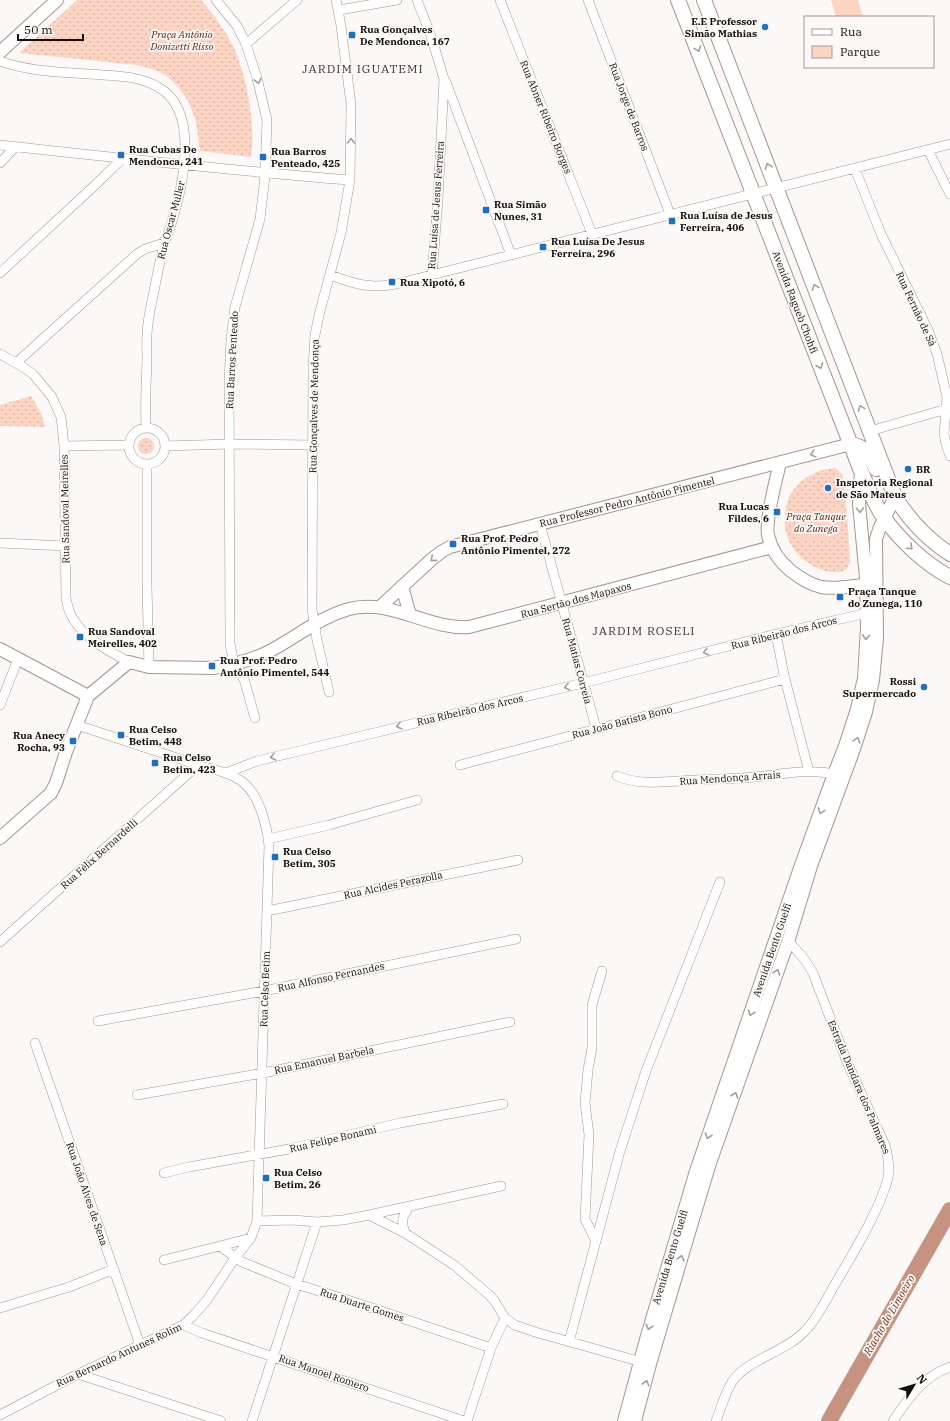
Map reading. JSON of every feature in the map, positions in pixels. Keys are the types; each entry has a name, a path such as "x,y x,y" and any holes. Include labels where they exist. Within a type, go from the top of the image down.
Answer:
{"main road":[{"path":"0,52 57,0"},
{"name":"Avenida Ragueb Chohfi","path":"678,0 752,194 861,471 884,518 906,543 941,573 950,577"},
{"path":"704,0 894,495 904,512 927,538 950,554"},
{"path":"851,444 864,448 868,453 883,484 894,495"},
{"name":"Rua Professor Pedro Antônio Pimentel","path":"380,607 432,559 450,547 851,444"},
{"path":"780,463 768,534 772,547 783,564 803,580 820,586 839,588 866,583"},
{"name":"Avenida Bento Guelfi","path":"624,1421 688,1236 710,1163 788,942 839,775 845,746 857,709 864,678 867,613 859,504 861,471"},
{"name":"Avenida Bento Guelfi","path":"635,1421 645,1363 696,1171 839,775 866,712 873,680 877,638 866,583 876,539 894,495"},
{"name":"Rua Sertão dos Mapaxos","path":"380,607 443,626 457,628 469,627 562,604 772,547"},
{"path":"402,586 410,615"},
{"path":"1,835 51,793 88,696 129,662 149,666 213,668 235,663 268,652 314,625 349,609 364,606 380,607"},
{"path":"0,649 88,696"}],"street":[{"name":"Rua Barros Penteado","path":"216,0 237,26 246,44 257,78 267,120 266,173 260,219 235,307 231,339 229,382 230,644 235,663 244,679 255,718"},
{"path":"246,44 297,0"},
{"name":"Rua Gonçalves de Mendonça","path":"329,692 314,625 312,609 314,445 313,368 315,335 341,233 350,180 351,104 339,10 336,0"},
{"path":"339,10 397,0"},
{"name":"Rua Luísa de Jesus Ferreira","path":"417,0 431,36 444,78 438,199 432,275 950,144"},
{"name":"Rua Abner Ribeiro Borges","path":"500,0 592,234"},
{"name":"Rua Jorge de Barros","path":"588,0 670,214"},
{"name":"Rua Oscar Muller","path":"0,61 33,69 125,76 149,82 167,93 174,102 180,114 185,129 184,165 173,219 164,243 148,324 145,407 146,427"},
{"path":"444,78 511,255"},
{"path":"0,145 122,159 350,180"},
{"path":"0,164 15,147"},
{"path":"928,150 950,194"},
{"path":"0,273 122,159"},
{"name":"Rua Fernão de Sá","path":"855,169 881,234 928,330 936,354 949,408 944,425 944,434 950,456"},
{"path":"16,363 137,254 144,249 164,243"},
{"path":"330,275 352,283 386,286 432,275"},
{"name":"Rua Sandoval Meirelles","path":"0,354 32,374 52,397 61,417 64,446 66,598 70,613 84,632 106,649 129,662"},
{"path":"870,432 949,408"},
{"path":"146,427 156,430 163,436 165,446 163,455 152,464 143,464 135,460 130,453 128,445 134,432 140,428 146,427"},
{"path":"165,446 230,444 314,445"},
{"path":"64,446 128,445"},
{"path":"147,464 147,586 149,666"},
{"name":"Rua Matias Correia","path":"540,524 596,728"},
{"path":"0,543 66,546"},
{"name":"Rua Ribeirão dos Arcos","path":"226,773 257,761 867,613"},
{"path":"776,634 785,679 808,772"},
{"path":"0,705 18,659"},
{"name":"Rua João Batista Bono","path":"460,765 785,679"},
{"path":"77,725 226,773"},
{"name":"Rua Félix Bernardelli","path":"0,942 198,765"},
{"name":"Rua Mendonça Arrais","path":"618,776 640,782 652,783 755,777 808,772 839,775"},
{"name":"Rua Celso Betim","path":"226,773 244,783 256,797 268,839 263,1073 257,1221"},
{"path":"268,839 417,800"},
{"name":"Rua Alcides Perazolla","path":"267,911 518,860"},
{"path":"569,1342 620,1151 646,1071 720,882"},
{"name":"Rua Alfonso Fernandes","path":"98,1021 264,991 516,939"},
{"name":"Estrada Dandara dos Palmares","path":"716,1421 732,1381 759,1360 781,1349 796,1339 805,1332 812,1322 823,1305 881,1198 889,1168 889,1158 885,1145 847,1062 812,973 801,953 788,942"},
{"path":"596,1241 585,1218 589,1135 585,1103 592,1048 592,1005 602,971"},
{"name":"Rua Emanuel Barbela","path":"137,1096 263,1073 510,1022"},
{"name":"Rua João Alves de Sena","path":"35,1043 140,1345"},
{"name":"Rua Felipe Bonami","path":"164,1173 289,1149 400,1124 503,1104"},
{"path":"257,1221 293,1220 317,1222 343,1220 409,1207 500,1186"},
{"path":"404,1233 403,1216 409,1207"},
{"path":"369,1215 404,1233 454,1265 494,1300 505,1318 522,1328 645,1363"},
{"name":"Rua Bernardo Antunes Rolim","path":"0,1415 78,1374 183,1325 207,1300 235,1258 251,1238 257,1221"},
{"path":"252,1421 317,1222"},
{"path":"164,1260 251,1238"},
{"name":"Rua Duarte Gomes","path":"220,1246 248,1266 296,1284 491,1348"},
{"path":"0,1308 69,1287 114,1270"},
{"path":"466,1421 491,1348 505,1318"},
{"name":"Rua Manoel Romero","path":"183,1325 466,1421"},
{"path":"893,1421 911,1394 923,1382 933,1375 950,1367"},
{"path":"78,1374 222,1421"}],"green space":[{"name":"Praça Antônio Donizetti Risso","path":"77,0 201,0 227,35 239,60 251,116 251,157 200,151 196,122 189,102 168,77 158,71 137,65 20,53"},
{"path":"831,0 858,0 863,16 836,16"},
{"path":"173,23 186,36 166,55 154,42"},
{"path":"31,396 41,413 45,427 0,426 0,405"},
{"path":"146,438 153,443 154,446 149,453 146,454 139,449 138,446 143,439"},
{"name":"Praça Tanque do Zunega","path":"835,468 843,476 850,560 847,568 839,572 827,571 815,567 803,559 792,547 786,533 785,516 789,497 799,484 818,472"},
{"path":"839,509 842,537 799,542 797,514"}],"waterway":[{"name":"Riacho do Limoeiro","path":"829,1421 950,1210"}],"place":[{"name":"E.E Professor Simão Mathias","path":"765,27"},
{"name":"Rua Gonçalves De Mendonca, 167","path":"352,35"},
{"name":"Rua Cubas De Mendonca, 241","path":"121,155"},
{"name":"Rua Barros Penteado, 425","path":"263,157"},
{"name":"Rua Simão Nunes, 31","path":"486,210"},
{"name":"Rua Luísa de Jesus Ferreira, 406","path":"672,221"},
{"name":"Rua Luísa De Jesus Ferreira, 296","path":"543,247"},
{"name":"Rua Xipotó, 6","path":"392,282"},
{"name":"BR","path":"908,469"},
{"name":"Inspetoria Regional de São Mateus","path":"828,488"},
{"name":"Rua Lucas Fildes, 6","path":"777,512"},
{"name":"Rua Prof. Pedro Antônio Pimentel, 272","path":"453,544"},
{"name":"Praça Tanque do Zunega, 110","path":"840,597"},
{"name":"Rua Sandoval Meirelles, 402","path":"80,637"},
{"name":"Rua Prof. Pedro Antônio Pimentel, 544","path":"212,666"},
{"name":"Rossi Supermercado","path":"924,687"},
{"name":"Rua Celso Betim, 448","path":"121,735"},
{"name":"Rua Anecy Rocha, 93","path":"73,741"},
{"name":"Rua Celso Betim, 423","path":"155,763"},
{"name":"Rua Celso Betim, 305","path":"275,857"},
{"name":"Rua Celso Betim, 26","path":"266,1178"}],"district":[{"name":"JARDIM IGUATEMI","path":"363,68"},
{"name":"JARDIM ROSELI","path":"644,630"}]}
